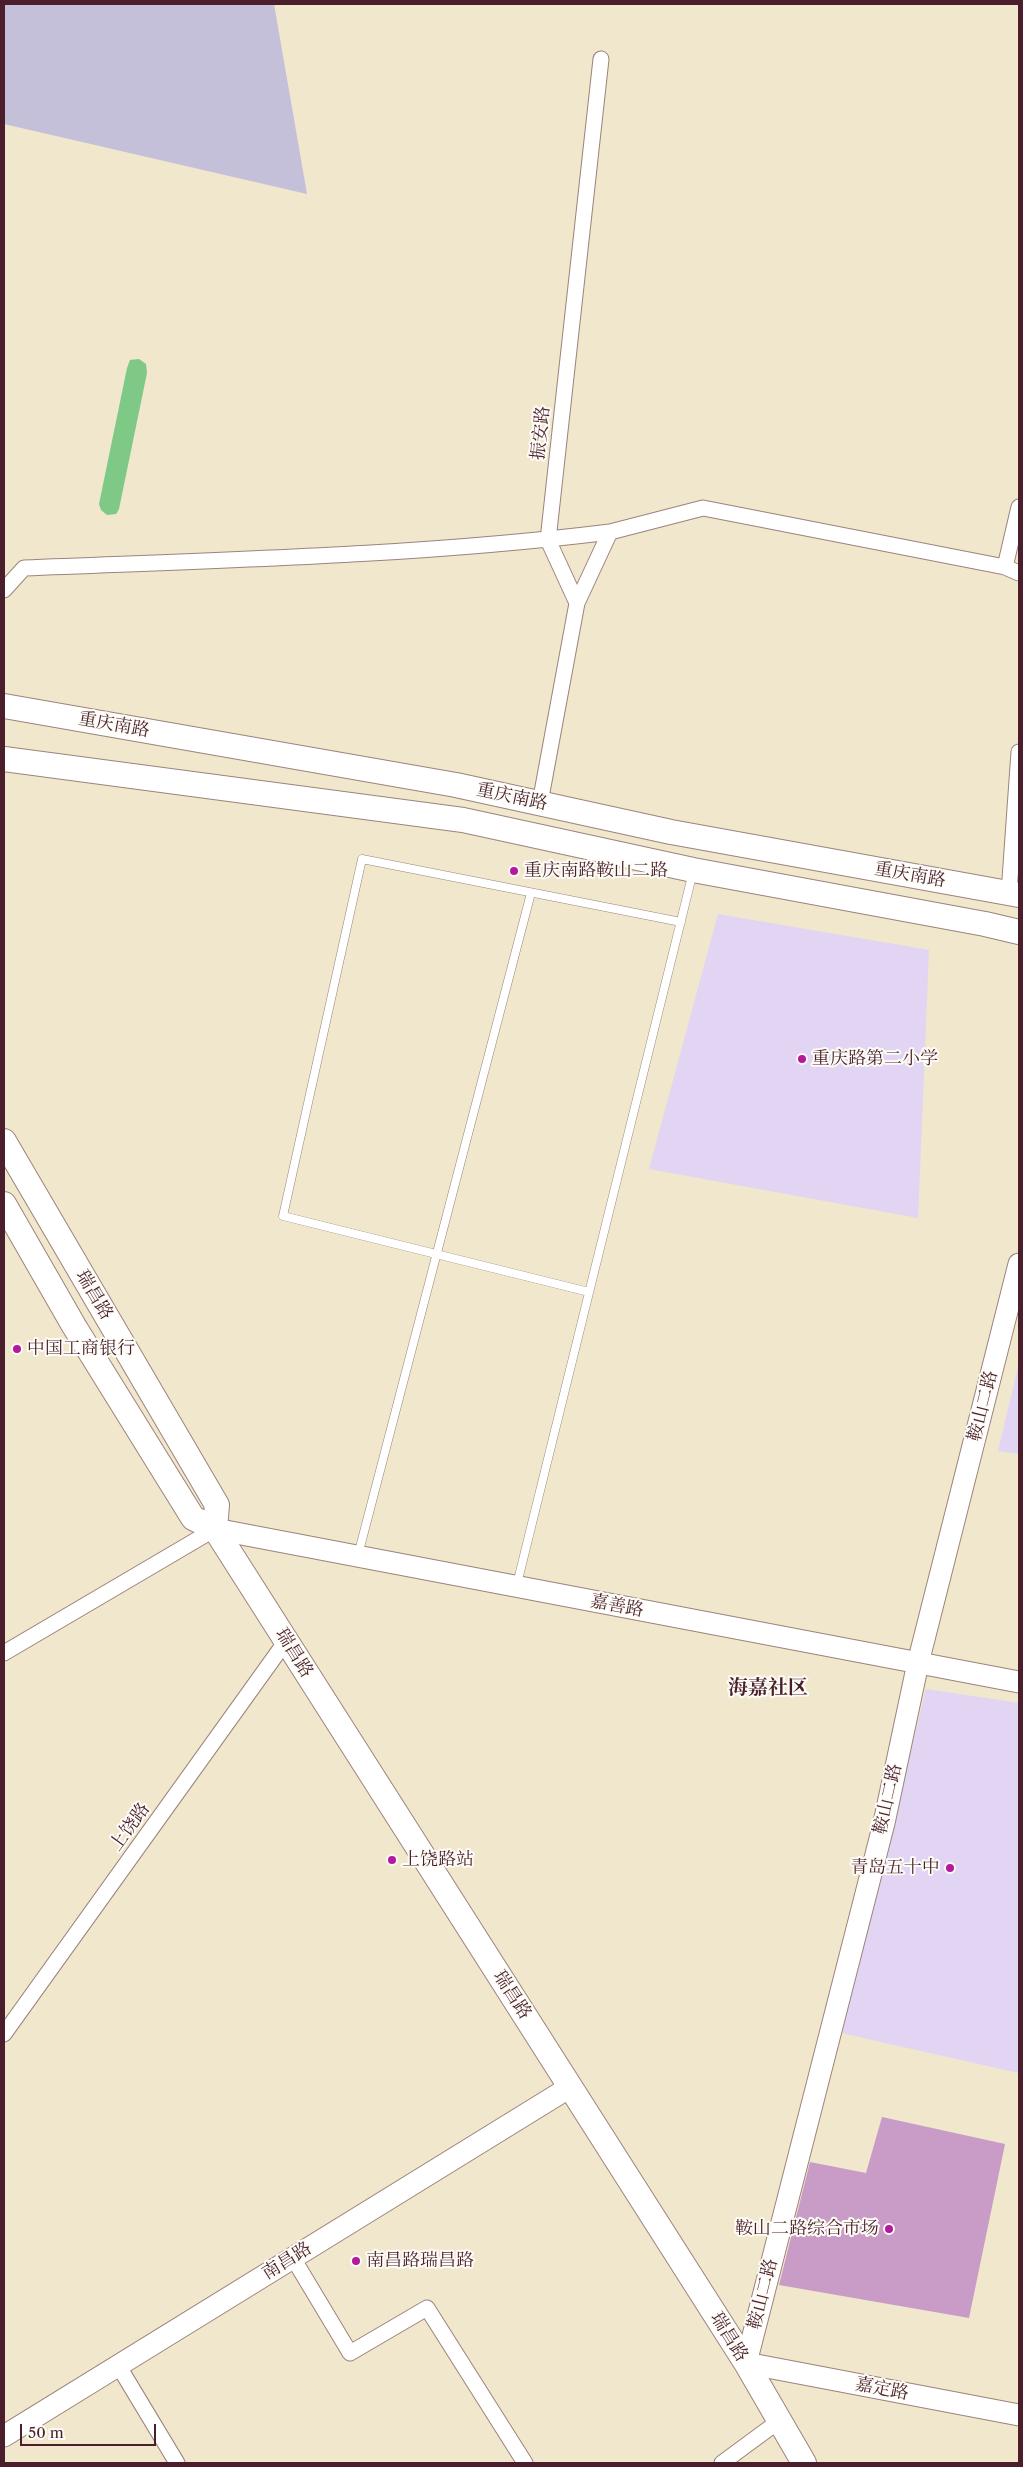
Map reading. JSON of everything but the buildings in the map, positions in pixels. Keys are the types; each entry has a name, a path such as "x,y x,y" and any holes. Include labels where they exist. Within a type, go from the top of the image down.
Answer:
{"main road":[{"path":"4,693 60,715"},
{"name":"重庆南路","path":"4,706 456,785 671,832 1014,894"},
{"name":"重庆南路","path":"4,759 463,820 693,870 985,924 1019,932"},
{"name":"瑞昌路","path":"4,1141 217,1504 215,1529"},
{"name":"瑞昌路","path":"4,1204 74,1326 193,1518 215,1529 746,2363 804,2463"}],"street":[{"name":"振安路","path":"548,540 602,59"},
{"path":"4,590 24,568 327,556 548,540 610,532 703,508 1012,570 1019,507"},
{"path":"540,803 577,603 610,532"},
{"path":"548,540 577,603"},
{"path":"1014,894 1019,752"},
{"name":"鞍山二路","path":"746,2363 884,1823 918,1663 1019,1264"},
{"path":"4,1654 215,1529"},
{"name":"嘉善路","path":"215,1529 1019,1682"},
{"name":"上饶路","path":"4,2034 286,1641"},
{"name":"南昌路","path":"4,2436 570,2087"},
{"path":"293,2258 350,2353 427,2308 525,2463"},
{"name":"嘉定路","path":"746,2363 1019,2415"},
{"path":"118,2365 177,2463"},
{"path":"722,2463 779,2421"}],"lane":[{"path":"589,1292 283,1216 362,859 680,922"},
{"path":"516,1587 693,870"},
{"path":"358,1557 531,892"}],"shaded area":[{"path":"4,4 274,4 307,194 4,124"},
{"name":"重庆路第二小学","path":"718,914 929,950 918,1218 649,1169"},
{"path":"1019,1363 1019,1454 998,1451"},
{"name":"青岛五十中","path":"926,1689 1019,1703 1019,2073 841,2033"}],"green space":[{"path":"139,359 146,364 147,373 119,509 116,514 107,515 101,510 99,504 127,368 130,360"}],"place":[{"name":"重庆南路鞍山二路","path":"514,871"},
{"name":"重庆路第二小学","path":"802,1059"},
{"name":"中国工商银行","path":"17,1349"},
{"name":"上饶路站","path":"392,1860"},
{"name":"青岛五十中","path":"950,1868"},
{"name":"鞍山二路综合市场","path":"889,2229"},
{"name":"南昌路瑞昌路","path":"356,2261"}],"district":[{"name":"海嘉社区","path":"768,1688"}]}
